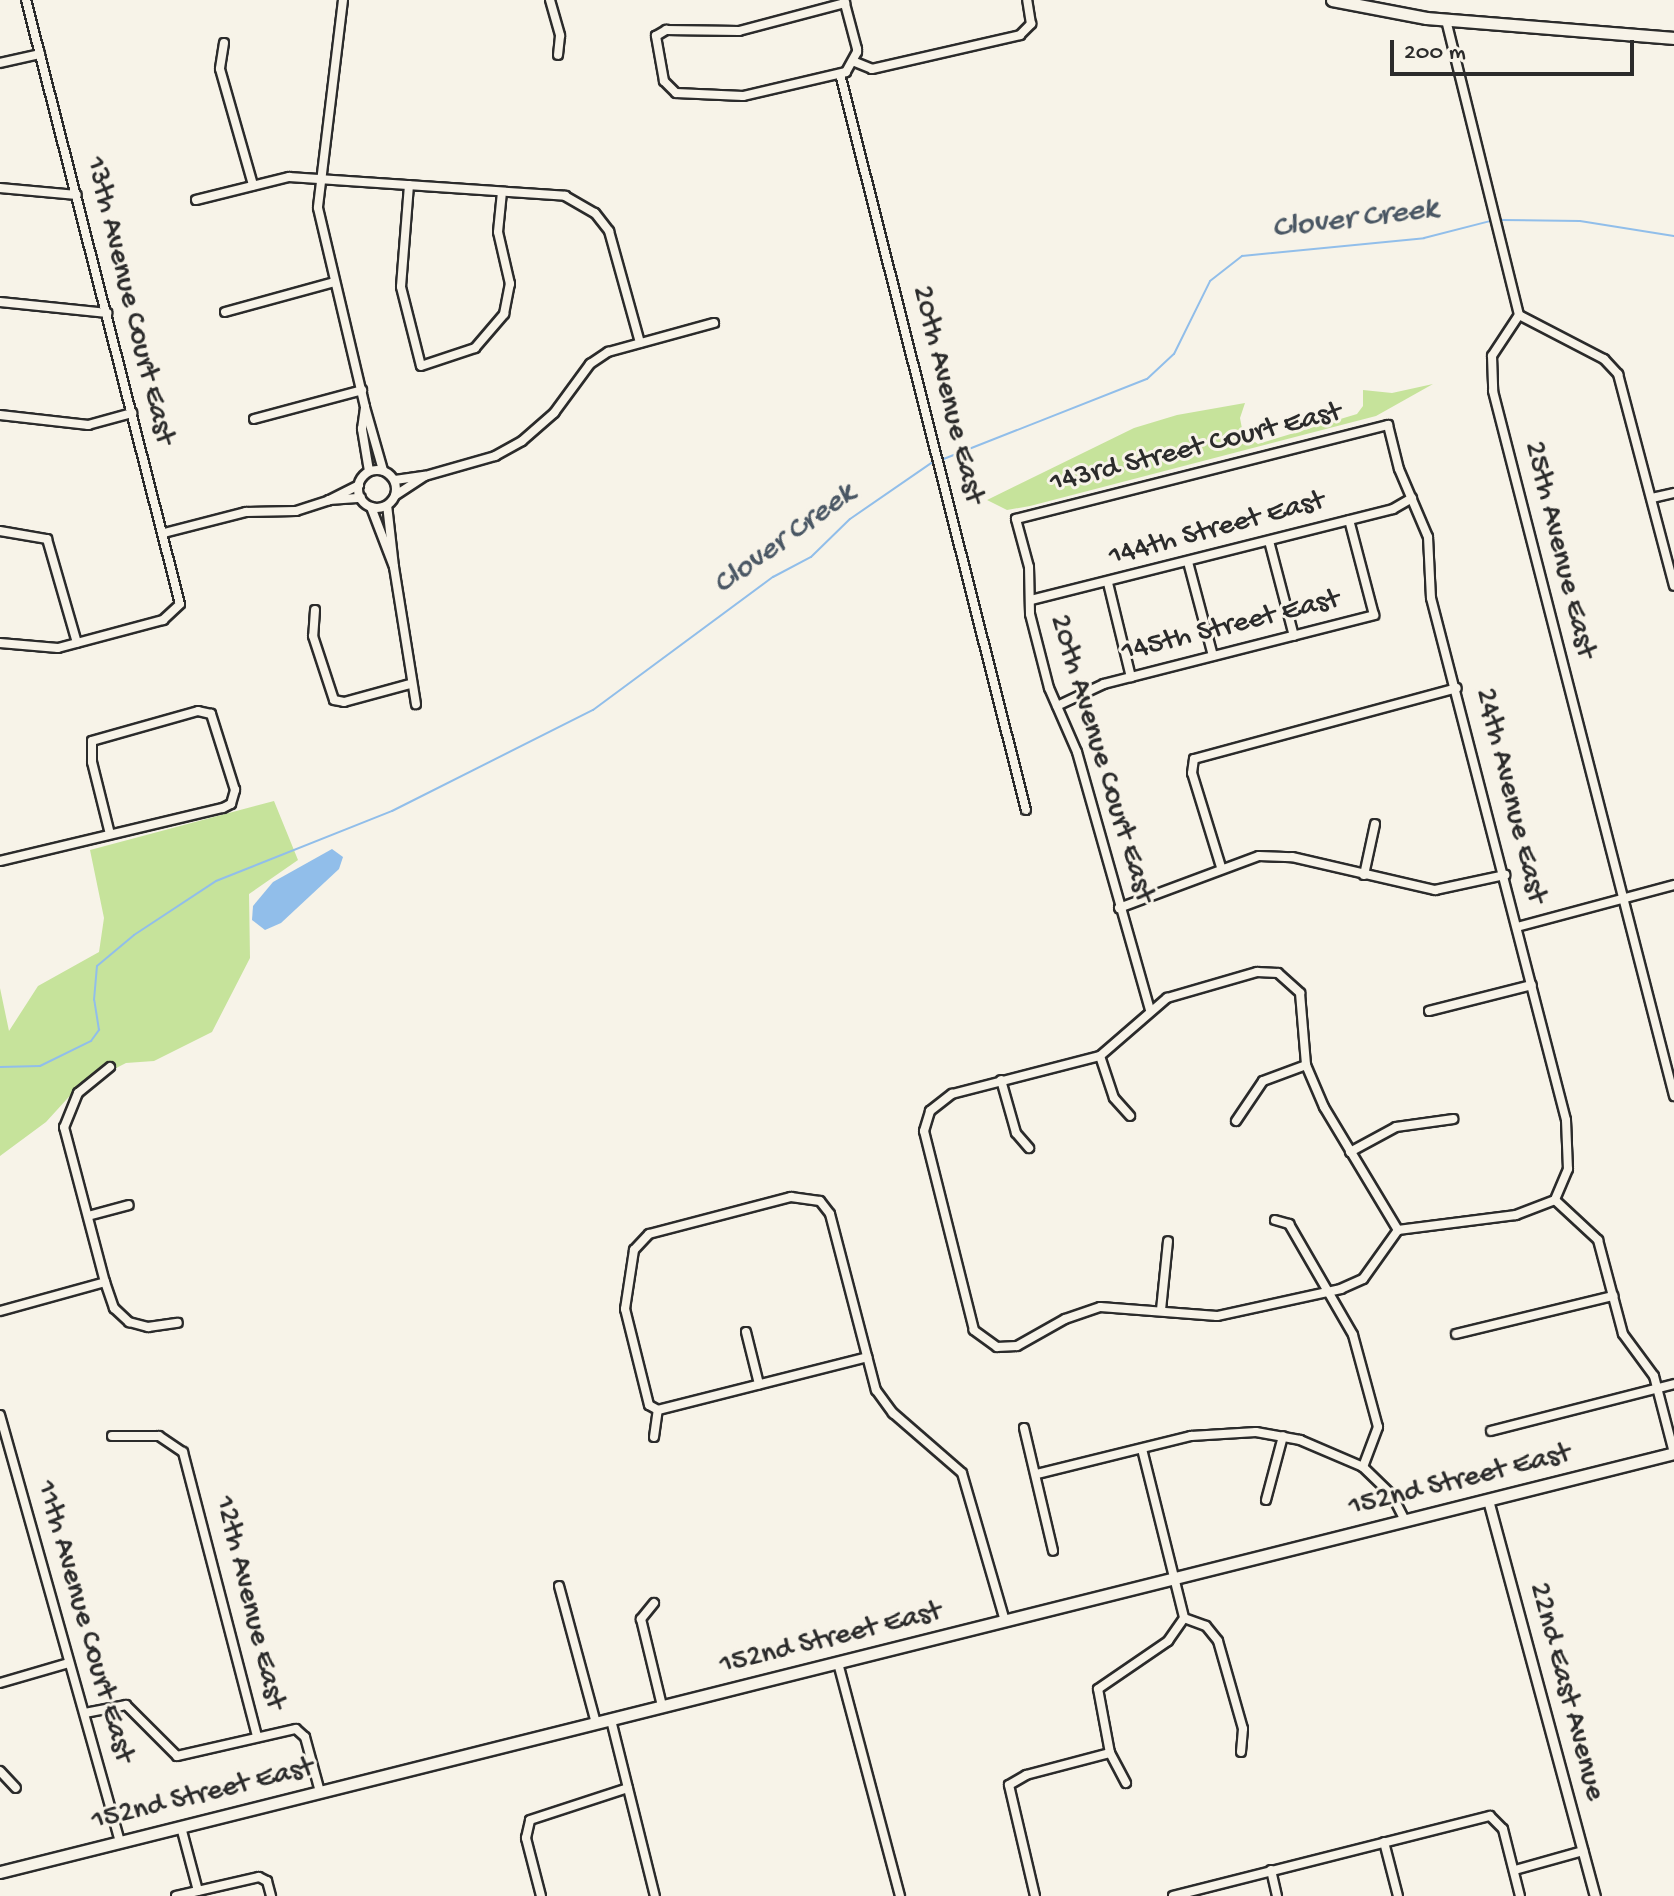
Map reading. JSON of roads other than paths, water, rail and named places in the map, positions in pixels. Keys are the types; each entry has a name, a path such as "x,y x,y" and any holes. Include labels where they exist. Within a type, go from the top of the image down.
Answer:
{"main road":[{"path":"1332,0 1446,20 1674,38"},
{"name":"152nd Street East","path":"0,1872 1674,1453"}],"street":[{"name":"13th Avenue Court East","path":"26,0 180,598 175,613 77,643"},
{"path":"343,0 319,178 320,223 365,407 383,470 395,480 396,495"},
{"path":"550,0 560,36 558,55"},
{"path":"855,62 872,69 1027,30 1032,20 1027,0"},
{"path":"844,2 855,62 840,74 743,96 676,93 664,81 656,36 672,29 739,31 844,2"},
{"path":"1446,20 1519,315 1615,369 1674,586"},
{"path":"224,43 220,69 253,185"},
{"path":"0,63 40,54"},
{"name":"20th Avenue East","path":"840,74 1026,810"},
{"path":"196,200 289,177 565,196 603,222 615,244 640,343"},
{"path":"409,185 401,287 421,366 475,348 504,314 510,284 498,232 502,192"},
{"path":"0,188 77,195"},
{"path":"225,312 335,282"},
{"path":"0,302 107,313"},
{"name":"25th Avenue East","path":"1519,315 1492,356 1490,378 1674,1096"},
{"path":"395,480 425,476 495,456 522,441 554,413 590,364 608,352 714,323"},
{"path":"254,419 362,390"},
{"path":"164,533 234,514 296,511 329,500 359,485 369,471 362,429 365,407"},
{"path":"0,415 88,425 132,413"},
{"name":"24th Avenue East","path":"1388,425 1428,537 1431,598 1457,688 1566,1120 1569,1156 1563,1184 1555,1200"},
{"name":"143rd Street Court East","path":"1016,519 1388,425"},
{"path":"369,471 383,470"},
{"path":"371,507 387,505 396,495 425,476"},
{"path":"359,485 361,498 371,507 394,567"},
{"path":"1652,498 1674,493"},
{"path":"329,500 361,498"},
{"name":"144th Street East","path":"1031,600 1349,520 1412,498"},
{"path":"387,505 410,684 416,704"},
{"name":"20th Avenue Court East","path":"1016,519 1029,567 1030,614 1057,706 1077,752 1150,1010"},
{"name":"145th Street East","path":"1057,706 1131,677 1374,615 1349,520"},
{"path":"0,531 40,536 51,545 77,643 53,648 0,643"},
{"path":"1269,541 1294,636"},
{"path":"1188,562 1213,656"},
{"path":"1108,583 1131,677"},
{"path":"315,610 313,636 334,700 344,702 410,684"},
{"path":"1221,867 1192,773 1194,759 1457,688"},
{"path":"0,861 223,808 233,801 219,731 207,712 92,741 92,762 110,834"},
{"path":"1364,875 1375,824"},
{"path":"1119,908 1179,889 1221,867 1279,856 1435,890 1505,875"},
{"path":"1517,927 1674,885"},
{"path":"1398,1230 1350,1152 1306,1065 1300,993 1290,979 1266,970 1182,993 1150,1010 1121,1043 1100,1056 1001,1080 942,1100 925,1125 972,1323 985,1342 1009,1348 1100,1307 1217,1316 1330,1291 1363,1279 1398,1230 1516,1215 1555,1200 1598,1240 1623,1334 1648,1363 1658,1388 1674,1453"},
{"path":"1429,1011 1532,985"},
{"path":"1100,1056 1114,1098 1130,1116"},
{"path":"1236,1121 1263,1081 1306,1065"},
{"path":"110,1067 85,1084 65,1113 64,1127 105,1282 114,1308 129,1322 148,1327 178,1323"},
{"path":"1001,1080 1016,1133 1029,1148"},
{"path":"1350,1152 1396,1127 1453,1119"},
{"path":"867,1357 658,1410 649,1405 624,1301 632,1255 642,1240 776,1201 813,1197 830,1214 880,1399 962,1473 1005,1621"},
{"path":"88,1216 129,1205"},
{"path":"1275,1220 1289,1224 1353,1335 1378,1427 1363,1467"},
{"path":"1161,1310 1168,1241"},
{"path":"0,1311 105,1282"},
{"path":"1456,1334 1613,1296"},
{"path":"746,1332 759,1384"},
{"path":"1491,1431 1674,1384"},
{"path":"654,1437 658,1410"},
{"name":"11th Avenue Court East","path":"0,1417 120,1842"},
{"path":"1024,1428 1053,1551"},
{"path":"1037,1474 1219,1432 1283,1436 1363,1467 1392,1495 1405,1521"},
{"name":"12th Avenue East","path":"112,1436 159,1436 183,1452 257,1736 287,1729 303,1733 320,1792"},
{"path":"1266,1500 1283,1436"},
{"path":"1126,1783 1110,1753 1100,1685 1168,1641 1184,1618 1142,1449"},
{"name":"22nd East Avenue","path":"1488,1500 1595,1896"},
{"path":"559,1586 596,1723"},
{"path":"654,1603 641,1616 641,1624 662,1706"},
{"path":"1184,1618 1206,1626 1218,1641 1243,1729 1241,1752"},
{"path":"0,1683 69,1663"},
{"path":"838,1663 900,1896"},
{"path":"85,1713 126,1705 177,1756 257,1736"},
{"path":"611,1720 655,1896"},
{"path":"1035,1896 1006,1790 1026,1775 1110,1753"},
{"path":"0,1771 16,1788"},
{"path":"541,1896 526,1830 537,1814 628,1788"},
{"path":"1173,1896 1495,1816 1515,1870 1520,1896"},
{"path":"181,1827 198,1891"},
{"path":"1384,1842 1398,1896"},
{"path":"1515,1870 1583,1851"},
{"path":"1271,1870 1277,1896"},
{"path":"176,1896 264,1878 271,1896"}],"water":[{"path":"332,849 343,857 339,869 281,923 265,930 252,920 253,906 273,882"}],"waterway":[{"name":"Clover Creek","path":"941,460 1147,379 1174,354 1210,281 1242,256 1424,238 1494,220"},
{"name":"Clover Creek","path":"1501,220 1580,221 1674,236"},
{"name":"Clover Creek","path":"0,1067 40,1066 91,1041 99,1030 94,1000 97,966 134,935 216,881 392,811 593,710 773,577 811,557 850,519 934,461"}]}
